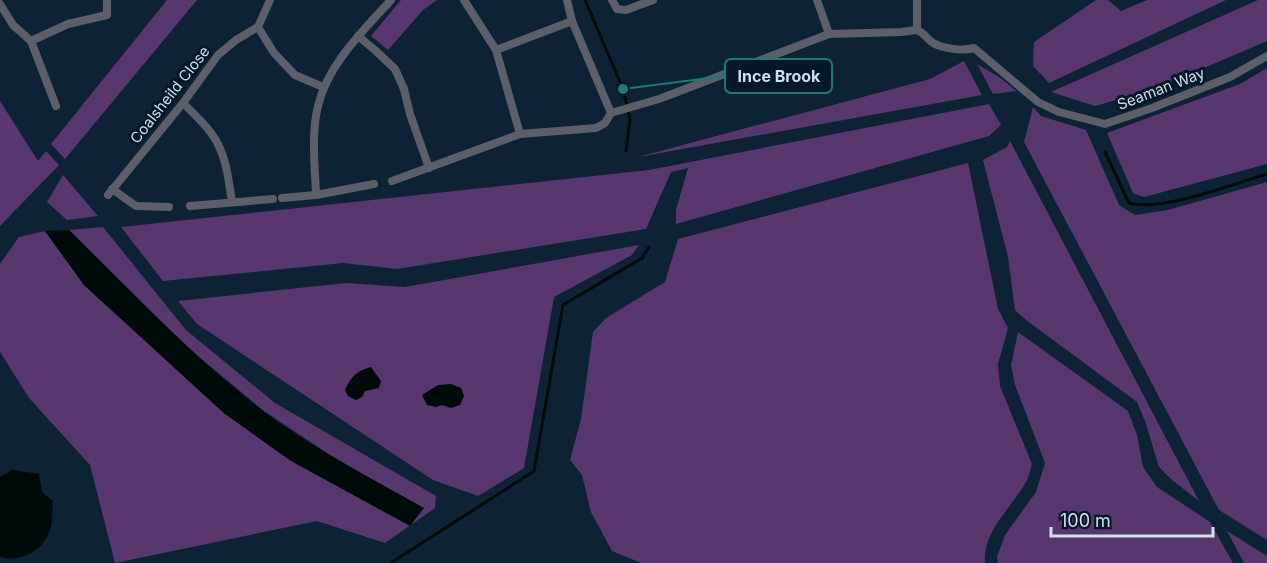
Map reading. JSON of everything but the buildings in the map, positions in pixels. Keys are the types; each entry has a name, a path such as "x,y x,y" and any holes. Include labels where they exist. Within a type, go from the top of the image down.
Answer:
{"street":[{"path":"31,40 69,24 106,15 107,0"},
{"path":"270,0 258,27 274,53 295,75 323,87"},
{"path":"316,195 314,130 323,87 337,63 358,36 391,0"},
{"path":"464,0 496,50 520,134"},
{"path":"567,0 572,21 613,112"},
{"path":"612,0 617,9 626,10 653,0"},
{"path":"817,0 829,34"},
{"path":"392,181 520,134 596,128 605,123 613,112 659,99 829,34 917,30 917,0"},
{"path":"0,4 13,26 31,40 56,106"},
{"path":"496,50 572,21"},
{"name":"Coalsheild Close","path":"169,207 136,206 110,192 183,103 218,55 236,40 258,27"},
{"name":"Seaman Way","path":"917,30 937,45 967,50 974,48 1038,102 1059,112 1105,124 1230,77 1267,56"},
{"path":"358,36 395,69 404,89 410,114 429,168"},
{"path":"183,103 202,122 221,149 232,202"},
{"path":"190,206 316,195 374,184"}],"shaded area":[{"path":"167,0 197,0 65,159 51,144"},
{"path":"401,0 437,0 423,10 388,50 371,36"},
{"path":"1096,0 1108,0 1121,11 1147,0 1226,0 1049,83 1033,66 1034,42"},
{"path":"1258,0 1267,0 1267,41 1155,89 1095,106 1051,92"},
{"path":"964,61 982,95 638,157 930,79"},
{"path":"977,64 1002,79 1016,91 993,94"},
{"path":"1267,68 1267,164 1144,197 1133,193 1107,133 1240,84"},
{"path":"0,101 38,161 46,151 59,165 0,226"},
{"path":"989,104 1001,125 989,136 676,224 676,210 688,168 671,172 646,229 397,269 343,263 163,281 121,227 649,170"},
{"path":"1033,107 1041,116 1086,130 1119,205 1135,215 1168,210 1267,182 1267,540 1219,510 1024,142"},
{"path":"1010,141 1199,501 1159,467 1137,402 1015,310 1008,257 983,160 1007,147"},
{"path":"968,163 998,309 1008,328 998,364 1000,386 1032,464 1026,482 988,540 985,563 641,563 612,551 591,512 582,475 570,460 581,419 593,332 606,318 665,282 678,239"},
{"path":"63,175 98,216 67,220 47,202"},
{"path":"103,227 186,330 275,403 436,496 435,508 385,543 317,521 115,563 90,465 29,398 0,352 0,264 19,237 45,231 84,285 225,414 324,451 264,411 187,347 69,230"},
{"path":"69,230 187,346 263,411 321,450 424,508 410,526 291,461 225,414 84,285 45,231"},
{"path":"639,245 632,255 554,297 524,468 478,496 433,480 197,324 178,301 346,283 405,287"},
{"path":"1018,332 1128,411 1137,435 1143,467 1157,487 1210,522 1233,563 998,563 997,557 1005,535 1036,492 1045,463 1015,385 1011,365"},
{"path":"371,367 381,381 379,388 365,391 362,397 356,400 348,396 345,390 352,378 358,372"},
{"path":"451,384 461,388 464,396 460,405 451,408 442,405 436,407 427,405 422,395 438,385"},
{"path":"13,470 39,474 42,492 53,501 51,527 43,544 31,553 8,558 0,557 0,477"},
{"path":"1227,531 1267,556 1267,563 1244,563"}],"waterway":[{"path":"585,0 623,89 630,119 626,151"},
{"path":"1105,152 1129,203 1143,205 1178,200 1267,174"},
{"path":"391,563 534,471 563,305 642,258 649,247"}],"place":[{"name":"Ince Brook","path":"623,89"}]}
